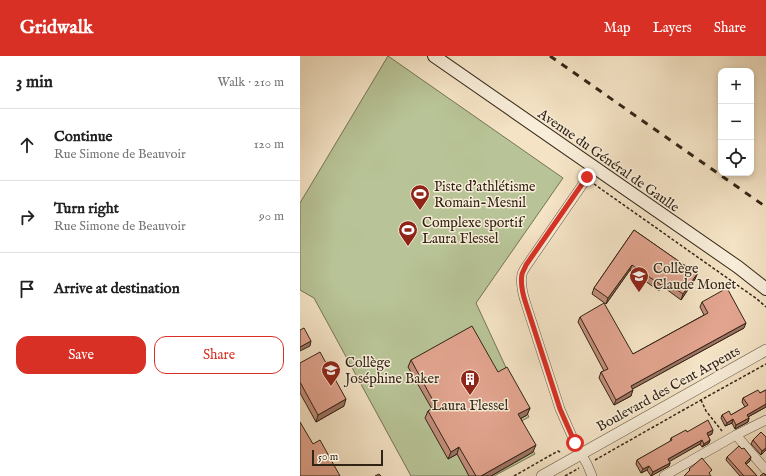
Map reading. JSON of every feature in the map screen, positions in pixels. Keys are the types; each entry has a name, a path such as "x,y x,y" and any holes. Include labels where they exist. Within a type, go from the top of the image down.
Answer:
{"main road":[{"name":"Avenue du Général de Gaulle","path":"434,56 766,289"}],"street":[{"path":"592,476 557,403 522,291 522,274 526,265 594,168"},
{"name":"Boulevard des Cent Arpents","path":"542,476 766,350"},
{"path":"664,476 679,473 732,437 766,420"},
{"path":"732,437 766,470"}],"path":[{"path":"565,476 766,364"},
{"path":"701,400 706,411 732,437"},
{"path":"514,476 558,451 562,453"}],"green space":[{"name":"Complexe sportif Laura Flessel","path":"388,56 563,178 476,303 529,417 518,423 535,454 494,476 411,476 314,298 300,290 300,203"}],"building":[{"path":"634,230 697,274 683,294 664,281 661,285 632,265 608,298 594,288"},
{"path":"727,288 746,323 631,386 633,390 616,400 601,372 608,369 580,317 604,303 633,354 708,313 702,302"},
{"name":"Laura Flessel","path":"472,326 498,372 507,367 530,408 518,414 536,445 481,476 476,476 459,447 451,452 428,411 436,406 411,360"},
{"path":"304,328 311,341 300,347 300,330"},
{"path":"320,352 346,399 318,415 300,382 300,363"},
{"path":"758,390 760,393 766,390 766,404 747,415 749,418 736,425 733,419 727,423 722,415 729,411 731,415 748,405 743,398"},
{"path":"708,420 713,430 707,433 710,440 704,444 702,440 668,459 670,463 653,472 649,466 643,469 637,460 672,440 671,438 686,430 687,432"},
{"path":"300,422 313,444 320,440 340,476 300,476"},
{"path":"761,432 766,437 766,448 762,451 753,440"},
{"path":"739,446 742,449 744,448 751,457 745,463 757,476 744,476 727,457"},
{"path":"702,458 712,470 709,473 711,476 684,476 690,470 689,469"}],"railway":[{"path":"550,56 766,207"}],"place":[{"name":"Piste d’athlétisme Romain-Mesnil","path":"420,211"},
{"name":"Complexe sportif Laura Flessel","path":"408,247"},
{"name":"Collège Claude Monet","path":"639,293"},
{"name":"Collège Joséphine Baker","path":"331,387"},
{"name":"Laura Flessel","path":"470,396"}],"route":[{"path":"575,443 551,384 522,291 522,274 526,265 587,177"}]}
